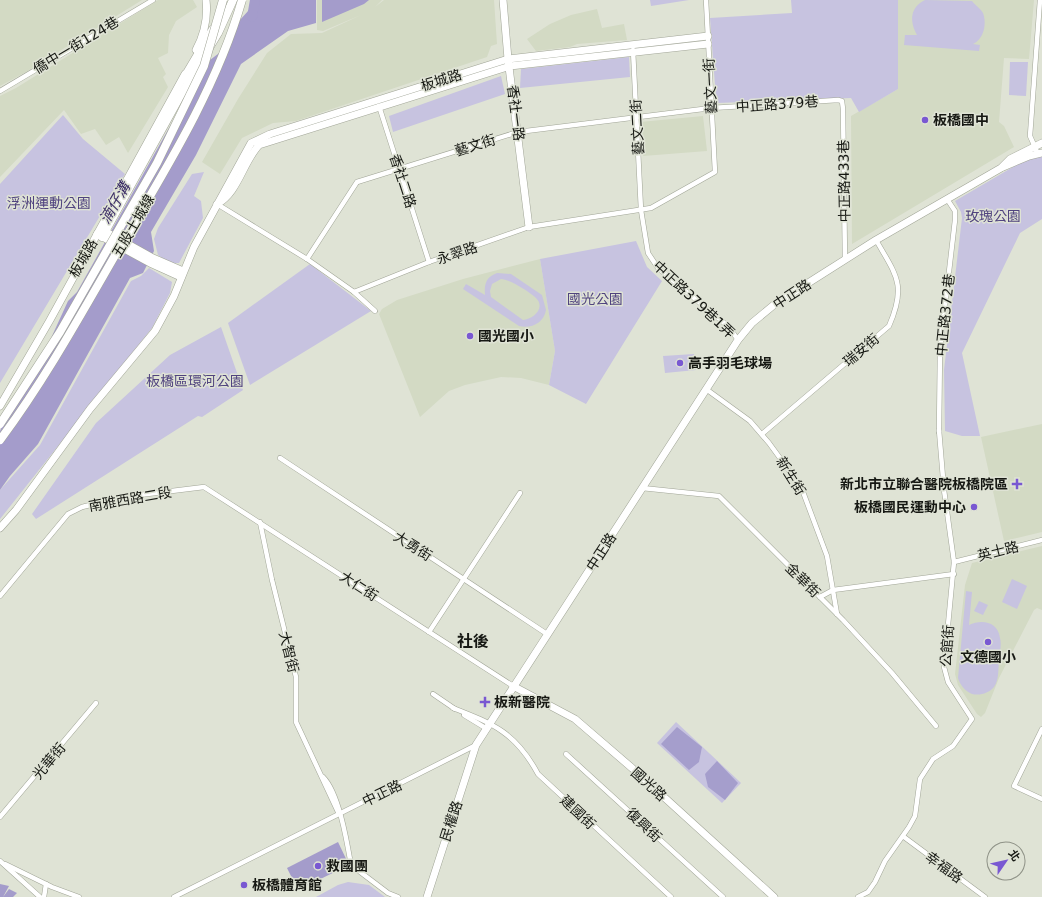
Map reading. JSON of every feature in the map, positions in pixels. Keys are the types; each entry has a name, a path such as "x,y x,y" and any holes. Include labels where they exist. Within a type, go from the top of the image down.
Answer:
{"highway":[{"path":"184,78 200,54 226,6 233,0"},
{"name":"五股土城線","path":"0,440 47,370 173,157 225,50 242,0"},
{"path":"102,234 179,98 226,6"},
{"name":"五股土城線","path":"0,424 56,338 157,163 204,66 226,6"}],"street":[{"name":"僑中一街124巷","path":"0,91 153,0"},
{"name":"板城路","path":"0,406 102,234 184,78 200,43 208,13 206,0"},
{"name":"香社一路","path":"503,0 509,63 529,227"},
{"name":"藝文一街","path":"706,0 714,172"},
{"path":"1040,0 1030,136 1033,147 1040,153"},
{"name":"板城路","path":"0,528 16,510 90,409 155,331 174,296 182,274 216,204 251,143 270,134 378,104 509,63 632,48 708,36"},
{"name":"板城路","path":"632,48 708,44"},
{"name":"藝文二街","path":"632,48 641,210"},
{"name":"中正路379巷","path":"711,108 838,100 842,101"},
{"name":"中正路433巷","path":"842,101 845,260"},
{"name":"香社二路","path":"378,104 429,262"},
{"name":"藝文街","path":"307,259 357,182 518,132 636,116 711,108"},
{"name":"中正路","path":"1000,168 1010,159 1042,143"},
{"name":"中正路","path":"174,897 476,745 738,340 752,324 775,304 876,240 1000,168 1040,153"},
{"name":"永翠路","path":"354,292 429,262 529,227 651,208 714,172"},
{"name":"中正路372巷","path":"947,199 955,211 955,220 940,349 939,432 954,562"},
{"path":"216,204 307,259 354,292 376,311"},
{"name":"中正路379巷1弄","path":"641,210 645,245 652,260 658,268 728,326 738,340"},
{"path":"102,234 151,260 182,274"},
{"name":"瑞安街","path":"762,434 889,326 895,312 899,290 894,272 876,240"},
{"name":"新生街","path":"706,389 750,421 762,434 796,480 803,492 827,556 838,615"},
{"name":"大勇街","path":"280,458 547,634"},
{"name":"大仁街","path":"204,487 513,686"},
{"name":"南雅西路二段","path":"0,596 64,519 76,509 123,497 204,487"},
{"name":"金華街","path":"642,488 719,496 838,615 892,673 936,726"},
{"path":"428,632 462,578 520,493"},
{"name":"大智街","path":"260,522 275,594 296,676 296,722 339,814 351,865 388,893 398,897"},
{"name":"英士路","path":"954,562 1042,540"},
{"name":"公館街","path":"858,897 868,892 875,882 885,861 904,837 915,816 920,779 933,759 953,746 972,719 948,682 944,667 954,562"},
{"path":"820,597 833,590 954,574"},
{"name":"國光路","path":"513,686 574,719 632,768 774,897"},
{"name":"建國街","path":"433,694 453,708 514,739 529,758 538,774 671,897"},
{"name":"光華街","path":"0,817 96,703"},
{"path":"1042,729 1014,786 1042,799"},
{"name":"民權路","path":"427,897 476,745"},
{"name":"復興街","path":"566,754 723,897"},
{"name":"幸福路","path":"904,837 985,897"},
{"path":"0,861 46,884 79,897"},
{"path":"5,864 40,897"},
{"path":"44,897 46,884"}],"shaded area":[{"path":"0,0 142,0 26,72 0,86"},
{"path":"158,0 193,0 197,7 176,21 169,35 168,53 158,58 166,74 163,77 168,87 128,153 119,137 106,145 95,129 81,134 64,110 0,177 0,96 16,88"},
{"path":"258,0 316,0 316,23 288,31 241,64 196,155 151,232 154,251 143,273 130,278 38,444 10,476 0,490 0,431 4,422 47,347 68,301 77,292 174,119 192,95 210,60 231,44 239,21"},
{"path":"317,0 382,0 375,7 384,0 494,0 497,44 491,46 487,57 296,121 273,123 242,138 220,174 202,162 238,99 267,53 291,34 322,33 361,15 323,31 317,30"},
{"path":"322,0 369,0 364,4 322,22"},
{"name":"板橋國中","path":"898,0 1034,0 1029,59 1004,58 999,122 1004,126 1014,147 852,244 851,116 898,89"},
{"path":"597,9 602,28 624,24 627,40 577,44 570,47 536,51 527,39 550,24 571,15"},
{"path":"703,116 707,151 643,156 640,122"},
{"name":"國光國小","path":"540,259 555,351 549,385 521,378 501,377 465,385 449,391 420,417 379,314 382,309 397,300 463,279"},
{"name":"新北市立聯合醫院板橋院區","path":"1042,424 1042,532 1004,541 981,437"},
{"name":"文德國小","path":"1042,546 1042,610 1037,608 1034,610 999,678 985,713 981,717 977,714 958,685 955,674 965,585 972,563"},
{"path":"677,727 702,747 699,762 689,770 661,744"},
{"path":"717,761 738,783 725,800 708,787 705,774"},
{"name":"救國團","path":"338,842 349,865 298,890 287,868"},
{"path":"0,884 9,886 3,897 0,897"},
{"path":"9,889 17,893 13,897 3,897"}],"green space":[{"path":"650,0 689,0 651,6"},
{"path":"791,0 898,0 898,89 859,112 851,98 717,103 710,18 792,13"},
{"path":"925,0 972,1 983,13 985,22 984,31 980,39 973,44 980,45 979,51 904,45 905,35 917,35 913,25 912,16 916,7"},
{"path":"629,57 630,77 520,88 521,69"},
{"path":"1010,62 1028,62 1026,96 1009,95"},
{"path":"501,76 505,94 393,132 389,116"},
{"name":"浮洲運動公園","path":"63,115 83,139 125,174 0,383 0,184"},
{"name":"玫瑰公園","path":"1042,156 1042,219 1020,233 962,353 980,436 962,436 945,431 944,370 962,218 961,212 955,201 1023,161"},
{"path":"204,172 194,196 201,201 203,218 179,263 169,263 158,255 154,239 158,228 192,174"},
{"name":"國光公園","path":"636,241 647,267 662,281 586,404 549,385 555,351 540,259"},
{"name":"板橋區環河公園","path":"310,264 371,311 250,385 228,323"},
{"path":"149,268 172,282 170,293 152,328 0,519 0,490 40,445 131,281 141,276"},
{"path":"497,273 511,274 542,295 546,310 545,315 540,322 528,327 519,326 463,289 466,284 485,295 486,281","holes":["501,279 529,292 539,302 539,309 531,318 523,320 491,297 490,291 492,284"]},
{"name":"板橋區環河公園","path":"221,327 243,390 202,417 198,416 36,519 32,514 96,423 170,355"},
{"name":"高手羽毛球場","path":"694,354 696,370 665,373 663,356"},
{"path":"1012,579 1027,586 1017,609 1002,602"},
{"path":"966,591 972,592 969,625 984,622 992,625 999,632 1001,641 997,681 992,689 975,695 967,691 961,685 958,678"},
{"path":"979,601 988,605 983,615 974,611"},
{"path":"676,722 741,783 722,803 657,743"},
{"path":"348,882 369,885 385,897 316,897 338,885"}],"waterway":[{"name":"湳仔溝","path":"252,17 255,0"}],"place":[{"name":"板橋國中","path":"925,120"},
{"name":"國光國小","path":"470,336"},
{"name":"高手羽毛球場","path":"680,363"},
{"name":"新北市立聯合醫院板橋院區","path":"1017,484"},
{"name":"板橋國民運動中心","path":"974,507"},
{"name":"文德國小","path":"988,642"},
{"name":"板新醫院","path":"485,702"},
{"name":"救國團","path":"318,866"},
{"name":"板橋體育館","path":"244,885"}],"district":[{"name":"社後","path":"473,641"}]}
